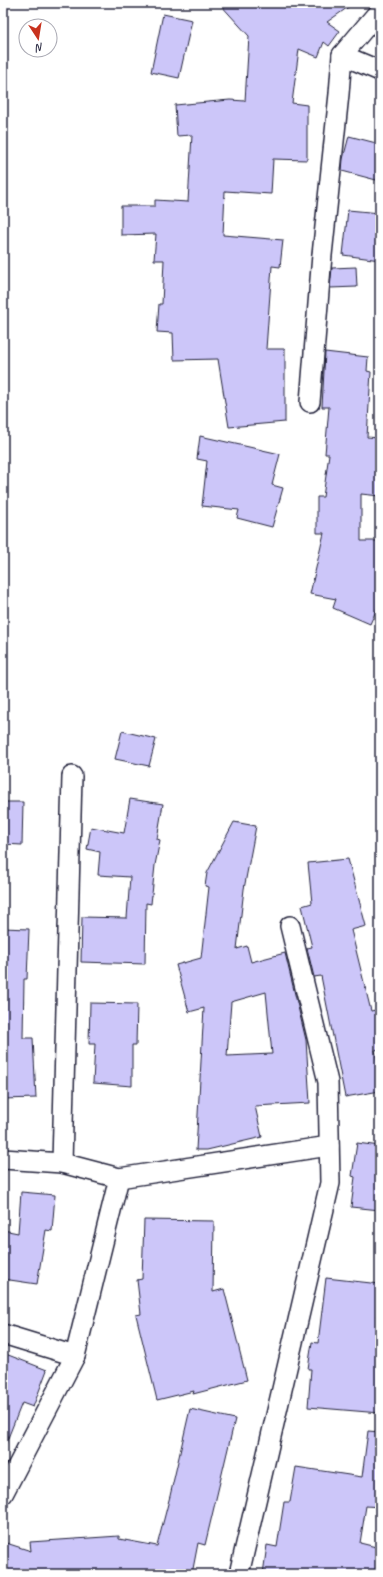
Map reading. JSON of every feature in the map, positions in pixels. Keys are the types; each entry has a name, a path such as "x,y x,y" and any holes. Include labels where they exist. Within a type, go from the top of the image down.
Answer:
{"street":[{"path":"310,402 322,255 342,55 375,16 380,13"},
{"path":"342,55 380,71"},
{"path":"62,1163 72,776"},
{"path":"239,1574 330,1183 328,1082 290,926"},
{"path":"3,1159 62,1163 119,1178 329,1146"},
{"path":"3,1494 75,1356 119,1178"},
{"path":"3,1334 75,1356"}],"building":[{"path":"219,3 354,3 327,22 340,31 329,46 324,42 318,57 299,49 292,103 307,105 307,160 273,159 271,194 225,191 223,235 283,240 280,267 272,266 266,349 285,349 285,422 229,427 218,359 174,360 173,333 157,332 159,304 162,304 164,260 154,260 156,234 121,235 121,206 155,206 155,200 188,202 192,135 177,136 175,105 230,100 245,101 249,36"},
{"path":"163,14 192,20 179,78 151,72"},
{"path":"349,136 380,144 380,181 342,171 343,159"},
{"path":"348,210 380,213 380,260 343,255"},
{"path":"356,267 357,287 330,288 332,268"},
{"path":"325,352 368,357 367,371 371,372 367,437 380,438 380,496 361,494 361,541 380,541 380,602 370,624 333,608 336,599 310,594 324,533 317,533 317,497 323,497 329,454 325,454 329,407 322,407"},
{"path":"200,436 280,454 272,485 283,488 272,527 237,518 239,510 202,506 207,461 197,459"},
{"path":"122,731 156,739 149,766 115,759"},
{"path":"130,799 163,804 157,839 160,840 155,865 151,904 146,903 145,964 81,962 82,917 127,918 130,877 98,875 100,852 87,849 91,827 124,833"},
{"path":"3,802 23,802 22,845 3,844"},
{"path":"234,822 256,826 244,889 237,949 247,946 251,962 285,953 306,1040 310,1103 255,1106 262,1137 207,1150 196,1150 204,1008 189,1012 176,965 201,958 209,887 205,886 207,873","holes":["266,992 272,1054 227,1056 231,1002"]},
{"path":"348,859 366,926 351,930 371,1011 380,1009 380,1049 375,1050 380,1074 380,1091 345,1097 321,976 314,977 307,948 312,947 302,906 312,903 308,863"},
{"path":"3,928 29,929 27,979 24,979 23,1038 33,1038 36,1098 3,1099"},
{"path":"90,1003 137,1004 136,1045 132,1045 132,1086 93,1083 95,1044 89,1044"},
{"path":"357,1143 380,1146 380,1210 351,1207 355,1177 352,1176"},
{"path":"21,1192 55,1195 52,1231 46,1230 37,1284 3,1279 3,1230 18,1233"},
{"path":"144,1220 214,1221 213,1292 224,1289 247,1380 193,1394 194,1391 157,1400 136,1315 141,1314 137,1280 142,1279"},
{"path":"326,1278 380,1284 380,1413 308,1407 311,1369 308,1369 312,1342 318,1343"},
{"path":"3,1353 47,1370 33,1407 22,1403 4,1448"},
{"path":"190,1409 235,1419 205,1545 198,1543 192,1574 3,1574 3,1542 31,1551 30,1542 119,1536 119,1539 157,1546"},
{"path":"368,1431 380,1432 380,1507 366,1506 360,1543 380,1548 380,1574 263,1574 267,1545 277,1547 284,1502 290,1502 296,1467 362,1477"}]}
